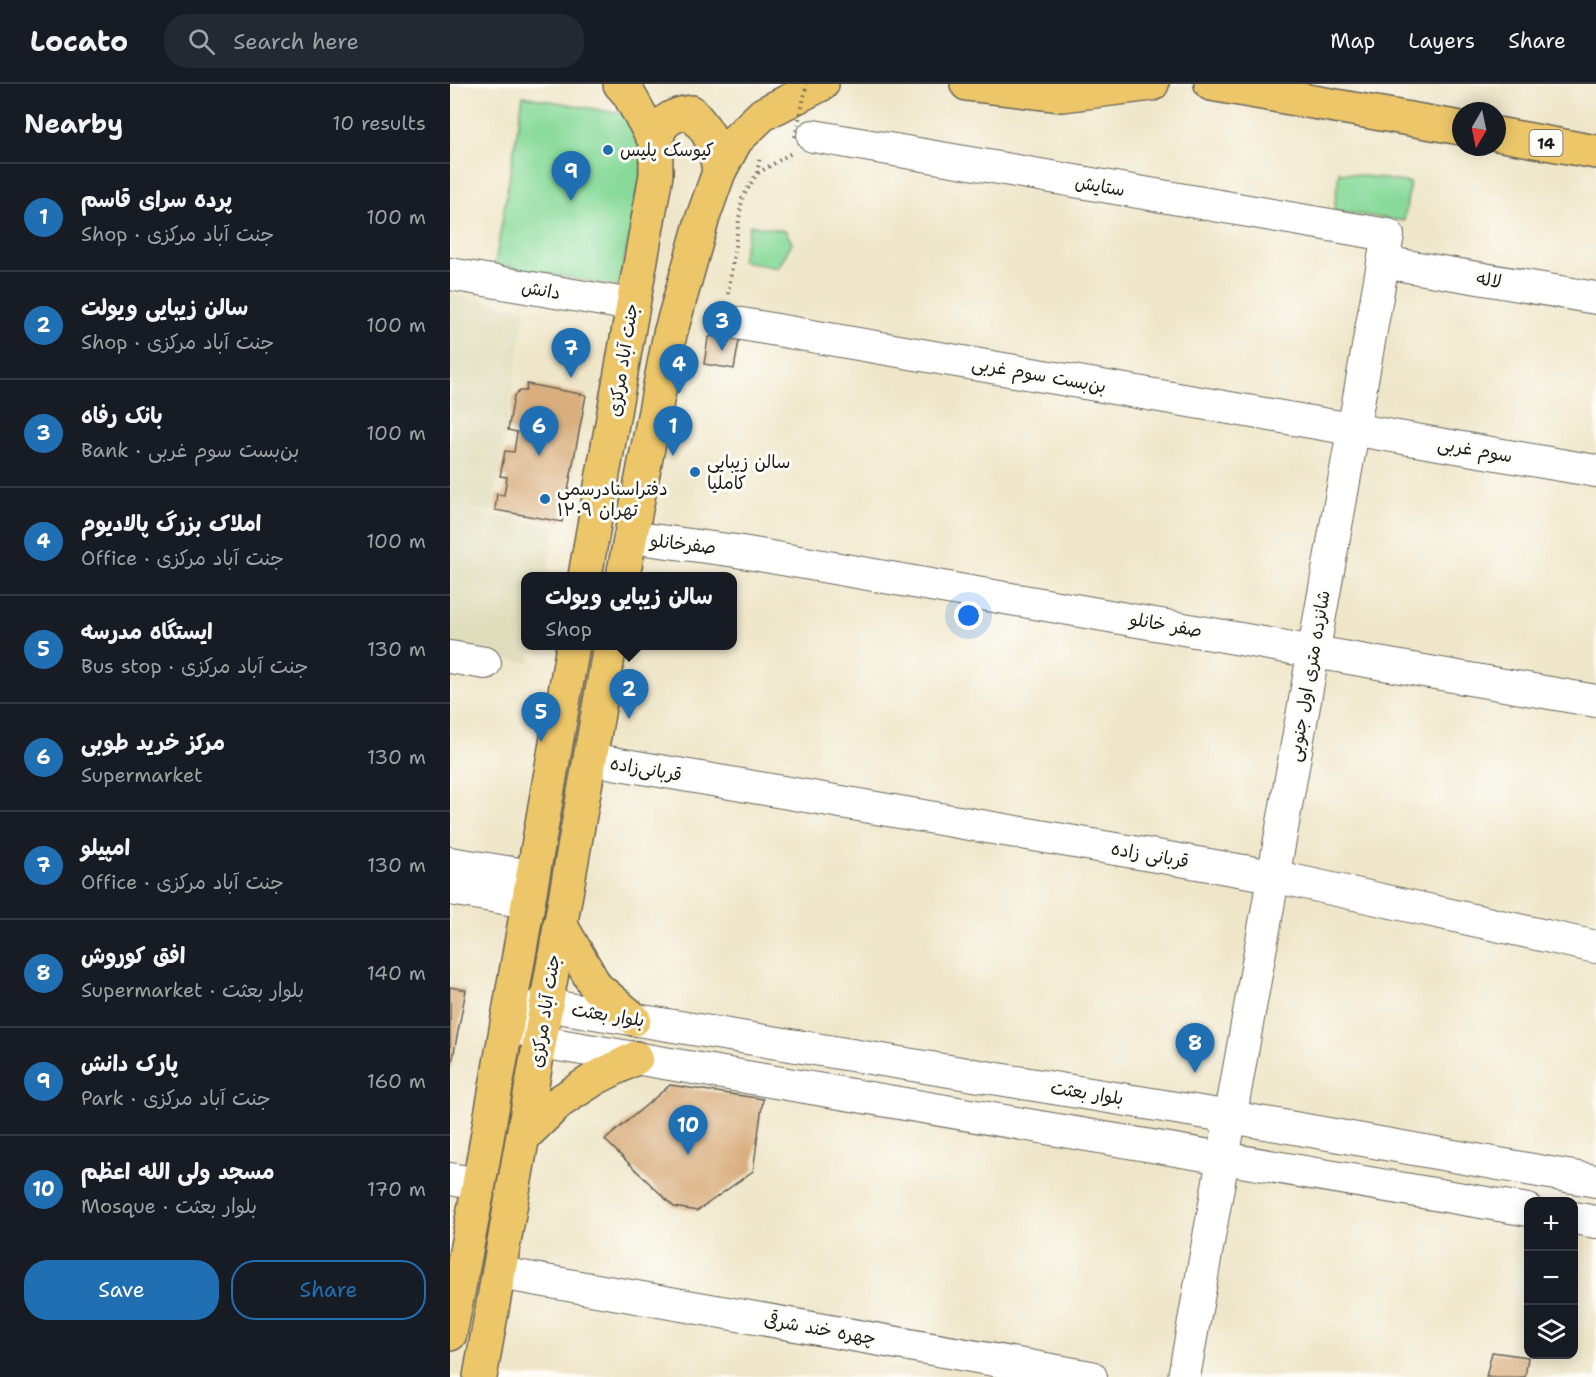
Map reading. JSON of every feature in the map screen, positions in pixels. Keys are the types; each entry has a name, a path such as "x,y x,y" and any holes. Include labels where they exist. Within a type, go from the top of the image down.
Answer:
{"main road":[{"path":"620,84 628,93 656,142"},
{"path":"624,572 670,334 703,217 719,172 736,140 763,114 822,84"},
{"path":"967,84 1062,95 1152,84"},
{"path":"1211,84 1452,126"},
{"path":"656,142 661,126 674,114 691,112 704,126 716,146 719,172"},
{"name":"14","path":"1506,136 1596,152"},
{"name":"جنت آباد مرکزی","path":"586,572 656,175 656,142"},
{"name":"جنت آباد مرکزی","path":"450,1334 465,1182 509,1014 572,650"},
{"name":"جنت آباد مرکزی","path":"480,1377 609,650"},
{"path":"560,924 596,987 634,1019"},
{"path":"524,1136 559,1102 596,1078 636,1058"}],"street":[{"name":"ستایش","path":"804,136 1385,249"},
{"name":"لاله","path":"1385,249 1596,298"},
{"name":"شانزده متری اول جنوبی","path":"1184,1377 1385,249"},
{"name":"دانش","path":"450,274 632,306"},
{"name":"بن‌بست سوم غربی","path":"724,321 1353,428"},
{"name":"سوم غربی","path":"1353,428 1596,471"},
{"name":"صفرخانلو","path":"630,537 736,550"},
{"name":"صفر خانلو","path":"736,550 1596,701"},
{"path":"450,657 485,663"},
{"name":"قربانی‌زاده","path":"590,759 701,778"},
{"name":"قربانی زاده","path":"701,778 1273,876 1596,947"},
{"path":"450,862 530,889"},
{"path":"450,890 530,889"},
{"name":"بلوار بعثت","path":"509,1014 545,1005 1231,1117 1596,1180"},
{"path":"509,1014 541,1042"},
{"name":"بلوار بعثت","path":"541,1042 1524,1209"},
{"path":"1578,1219 1596,1222"},
{"name":"چهره خند شرقی","path":"500,1273 1090,1377"}],"path":[{"path":"724,321 742,199 758,173 799,149 804,136 807,84"}],"shaded area":[{"path":"450,295 526,309 492,513 450,507"},
{"path":"450,508 556,526 548,572 521,572 521,650 533,650 530,663 450,649"}],"green space":[{"path":"523,96 633,116 643,160 618,287 495,264"},
{"path":"1339,172 1410,183 1404,221 1334,211"},
{"path":"750,225 786,231 792,243 778,268 741,261"}],"building":[{"path":"718,333 740,335 734,369 704,364 708,338"},
{"path":"527,384 586,395 562,522 495,510 497,494 504,495 507,477 500,476 505,451 514,452 517,432 508,430 514,396 520,391 526,391"},
{"path":"450,987 466,990 451,1068 450,1068"},
{"path":"670,1085 763,1099 753,1171 697,1211 674,1207 605,1140"},
{"path":"1492,1352 1528,1359 1525,1377 1486,1377"}],"place":[{"name":"کیوسک پلیس","path":"608,150"},
{"name":"پارک دانش","path":"571,201"},
{"name":"بانک رفاه","path":"722,351"},
{"name":"امپیلو","path":"571,378"},
{"name":"املاک بزرگ پالادیوم","path":"679,394"},
{"name":"مرکز خرید طوبی","path":"539,456"},
{"name":"پرده سرای قاسم","path":"673,456"},
{"name":"سالن زیبایی کاملیا","path":"695,472"},
{"name":"دفتراسنادرسمی ۱۲۰۹ تهران","path":"545,499"},
{"name":"سالن زیبایی ویولت","path":"629,719"},
{"name":"ایستگاه مدرسه","path":"541,742"},
{"name":"افق کوروش","path":"1195,1073"},
{"name":"مسجد ولی الله اعظم","path":"688,1155"}]}
